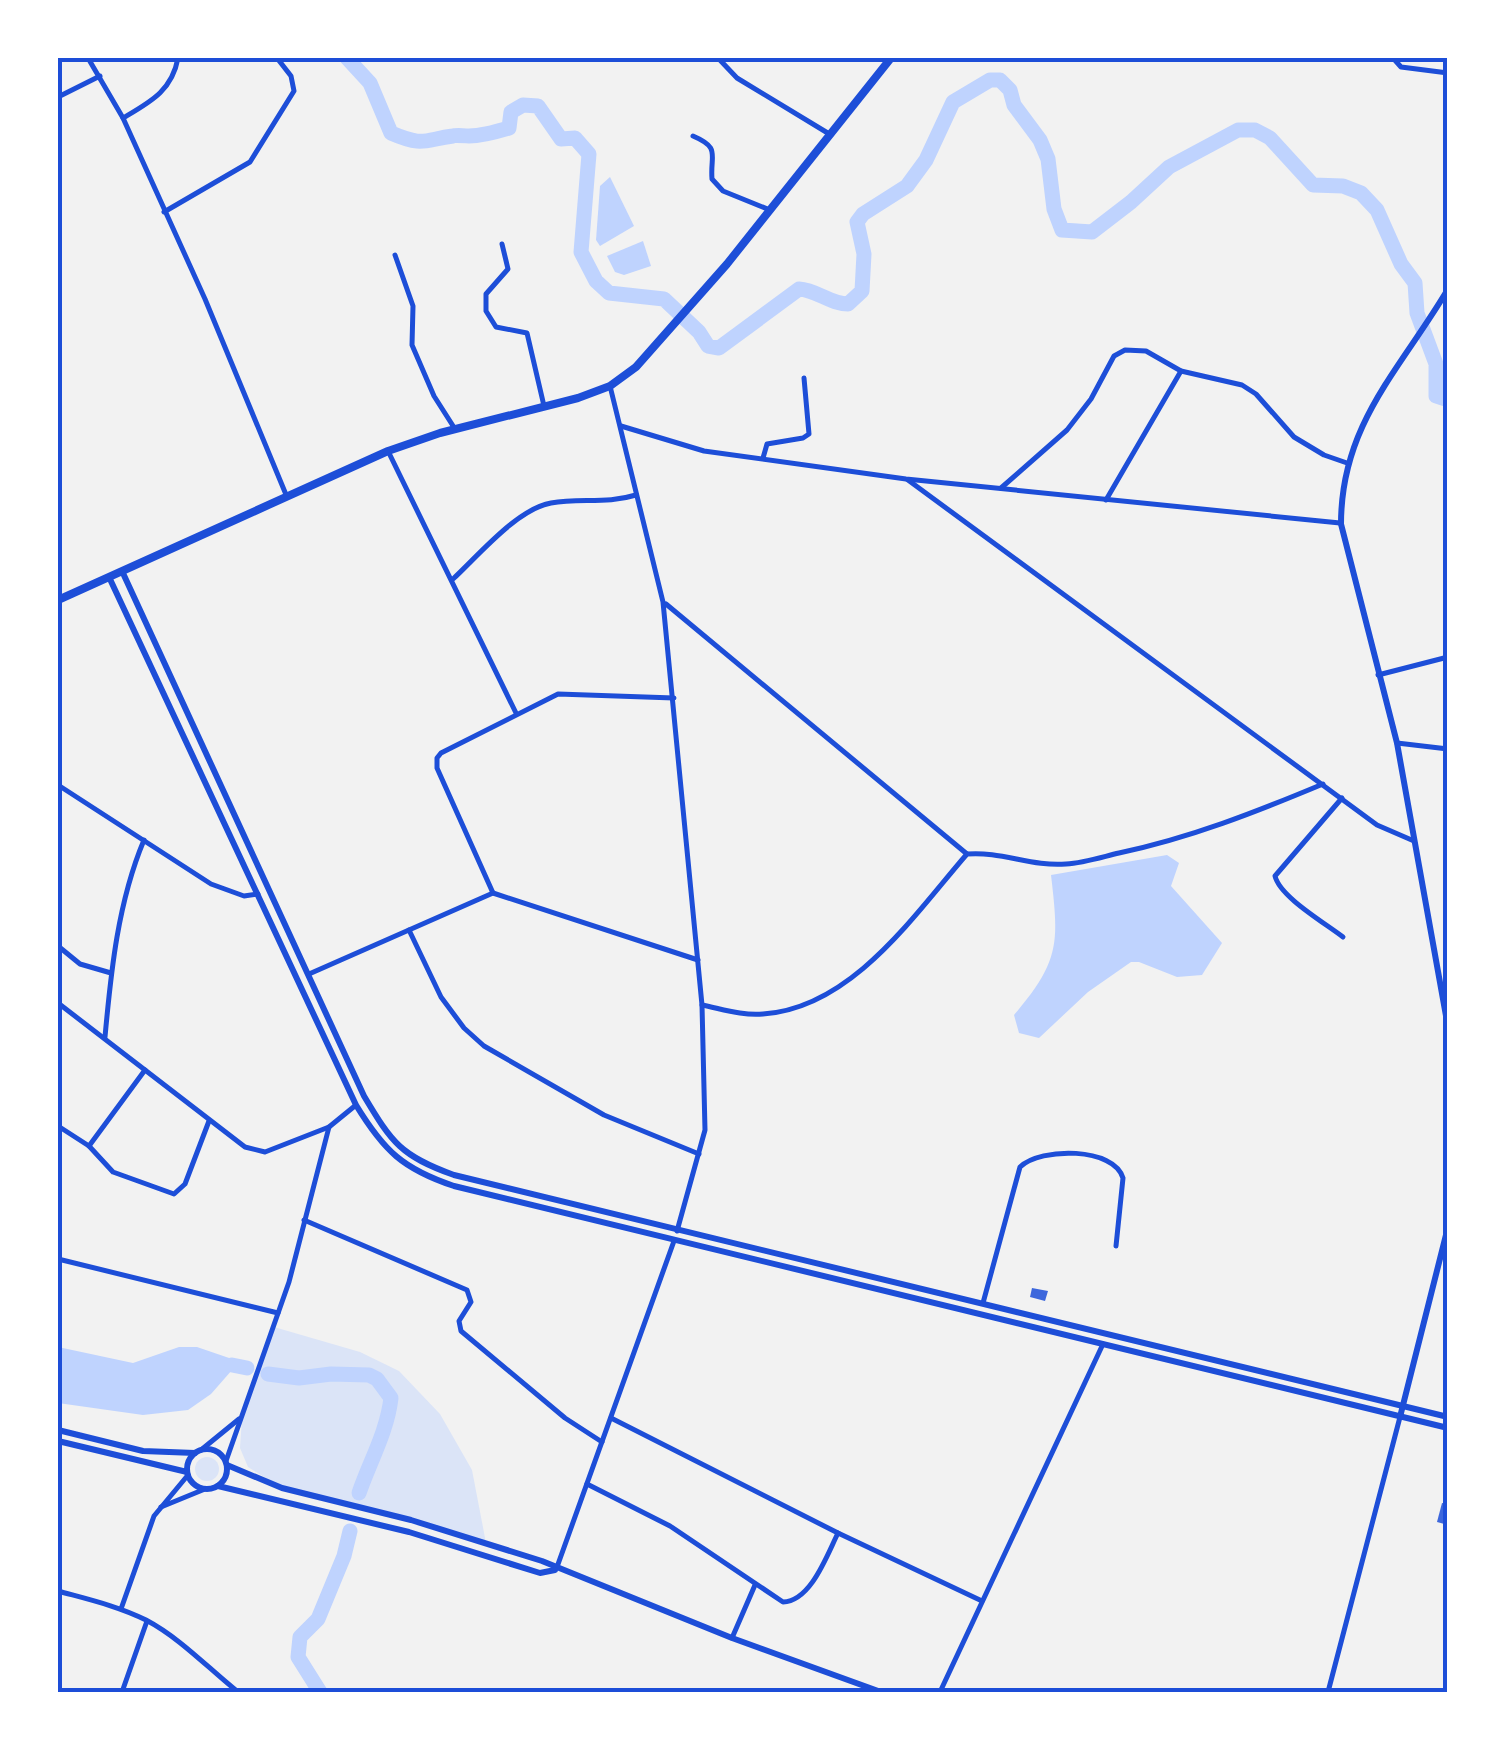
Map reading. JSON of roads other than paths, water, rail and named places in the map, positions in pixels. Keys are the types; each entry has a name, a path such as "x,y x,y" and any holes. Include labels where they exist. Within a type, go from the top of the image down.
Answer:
{"highway":[{"path":"58,600 388,451 610,386 636,367 692,306 891,58"}],"street":[{"path":"88,58 123,118 205,299 286,497"},
{"path":"123,118 166,89 178,58"},
{"path":"164,212 229,176 260,150 294,91 290,76 277,58"},
{"path":"718,58 737,78 830,135"},
{"path":"1393,58 1401,66 1448,73"},
{"path":"58,97 100,76"},
{"path":"693,136 708,142 714,154 712,179 723,191 770,210"},
{"path":"502,244 508,270 486,294 486,311 496,327 528,333 544,406"},
{"path":"395,255 413,306 412,345 434,396 455,429"},
{"path":"1448,289 1359,430 1341,491 1342,524 1396,743 1448,1028"},
{"path":"1000,488 1079,416 1118,352 1146,351 1181,371 1242,385 1256,394 1294,437 1324,455 1347,462"},
{"path":"1106,500 1181,371"},
{"path":"764,458 767,444 809,434 804,378"},
{"path":"556,1570 674,1241 705,1130 702,1005 663,602 610,386"},
{"path":"622,426 704,450 906,479 1342,524"},
{"path":"388,451 516,714"},
{"path":"906,479 1377,826 1414,841"},
{"path":"453,579 528,510 551,503 615,502 637,495"},
{"path":"122,571 364,1096 400,1150 454,1175 1448,1417"},
{"path":"109,577 356,1105 376,1139 396,1159 424,1176 454,1186 1448,1428"},
{"path":"663,602 967,854"},
{"path":"1378,675 1448,657"},
{"path":"493,894 436,758 558,694 674,698"},
{"path":"1396,743 1448,748"},
{"path":"702,1005 766,1014 807,1004 850,978 893,938 967,854 989,852 1041,864 1072,864 1174,841 1323,784"},
{"path":"58,785 211,884 244,896 258,894"},
{"path":"1342,798 1275,876 1285,893 1343,937"},
{"path":"105,1038 111,972 130,874 144,840"},
{"path":"298,979 493,894 698,960"},
{"path":"409,930 442,997 464,1028 484,1046 604,1116 699,1154"},
{"path":"58,946 86,967 111,972"},
{"path":"58,1003 245,1147 265,1152 329,1128 356,1105"},
{"path":"88,1146 145,1070"},
{"path":"58,1126 88,1146 113,1172 174,1194 185,1184 209,1121"},
{"path":"218,1486 225,1478 226,1463 279,1313 329,1128"},
{"path":"983,1303 1020,1168 1028,1160 1068,1153 1107,1159 1120,1168 1123,1178 1116,1246"},
{"path":"304,1220 467,1290 471,1302 459,1321 461,1331 565,1418 602,1442"},
{"path":"1328,1692 1448,1227"},
{"path":"58,1259 279,1313"},
{"path":"940,1692 1106,1334"},
{"path":"205,1489 195,1485 188,1474 188,1462 242,1417"},
{"path":"611,1418 982,1601"},
{"path":"58,1430 143,1452 213,1450 226,1463 282,1488 468,1537 542,1562 881,1692"},
{"path":"58,1441 188,1474"},
{"path":"120,1609 158,1508 188,1474"},
{"path":"587,1484 670,1526 775,1600 792,1602 808,1587 838,1533"},
{"path":"158,1508 218,1486 409,1532 540,1573 556,1570"},
{"path":"732,1638 755,1585"},
{"path":"58,1590 147,1621 170,1635 238,1692"},
{"path":"122,1692 147,1621"}],"water":[{"path":"610,177 634,226 600,246 596,240 600,186"},
{"path":"643,241 651,266 624,275 615,272 607,256"},
{"path":"1167,855 1179,863 1171,886 1222,943 1202,975 1177,977 1131,962 1088,992 1039,1038 1019,1033 1014,1015 1040,980 1053,950 1051,875"},
{"path":"58,1347 133,1363 179,1347 197,1347 232,1359 232,1370 211,1394 188,1410 143,1415 58,1403"}],"waterway":[{"path":"347,58 370,83 391,133 410,140 494,132 509,128 511,112 523,105 538,106 561,139 575,138 589,154 581,252 596,281 609,293 664,299 708,346 719,348 799,289 848,304 862,291 864,254 857,222 907,186 926,160 953,102 990,80 1000,80 1010,90 1014,105 1040,140 1048,159 1054,209 1062,230 1092,232 1169,167 1238,130 1255,130 1270,138 1313,185 1343,186 1361,193 1377,210 1401,264 1415,283 1417,313 1436,364 1436,396 1448,400"},
{"path":"232,1365 247,1368"},
{"path":"268,1374 299,1378 369,1375 377,1379 391,1398 389,1411 359,1493"},
{"path":"320,1692 298,1657 300,1637 318,1619 350,1531"}]}
